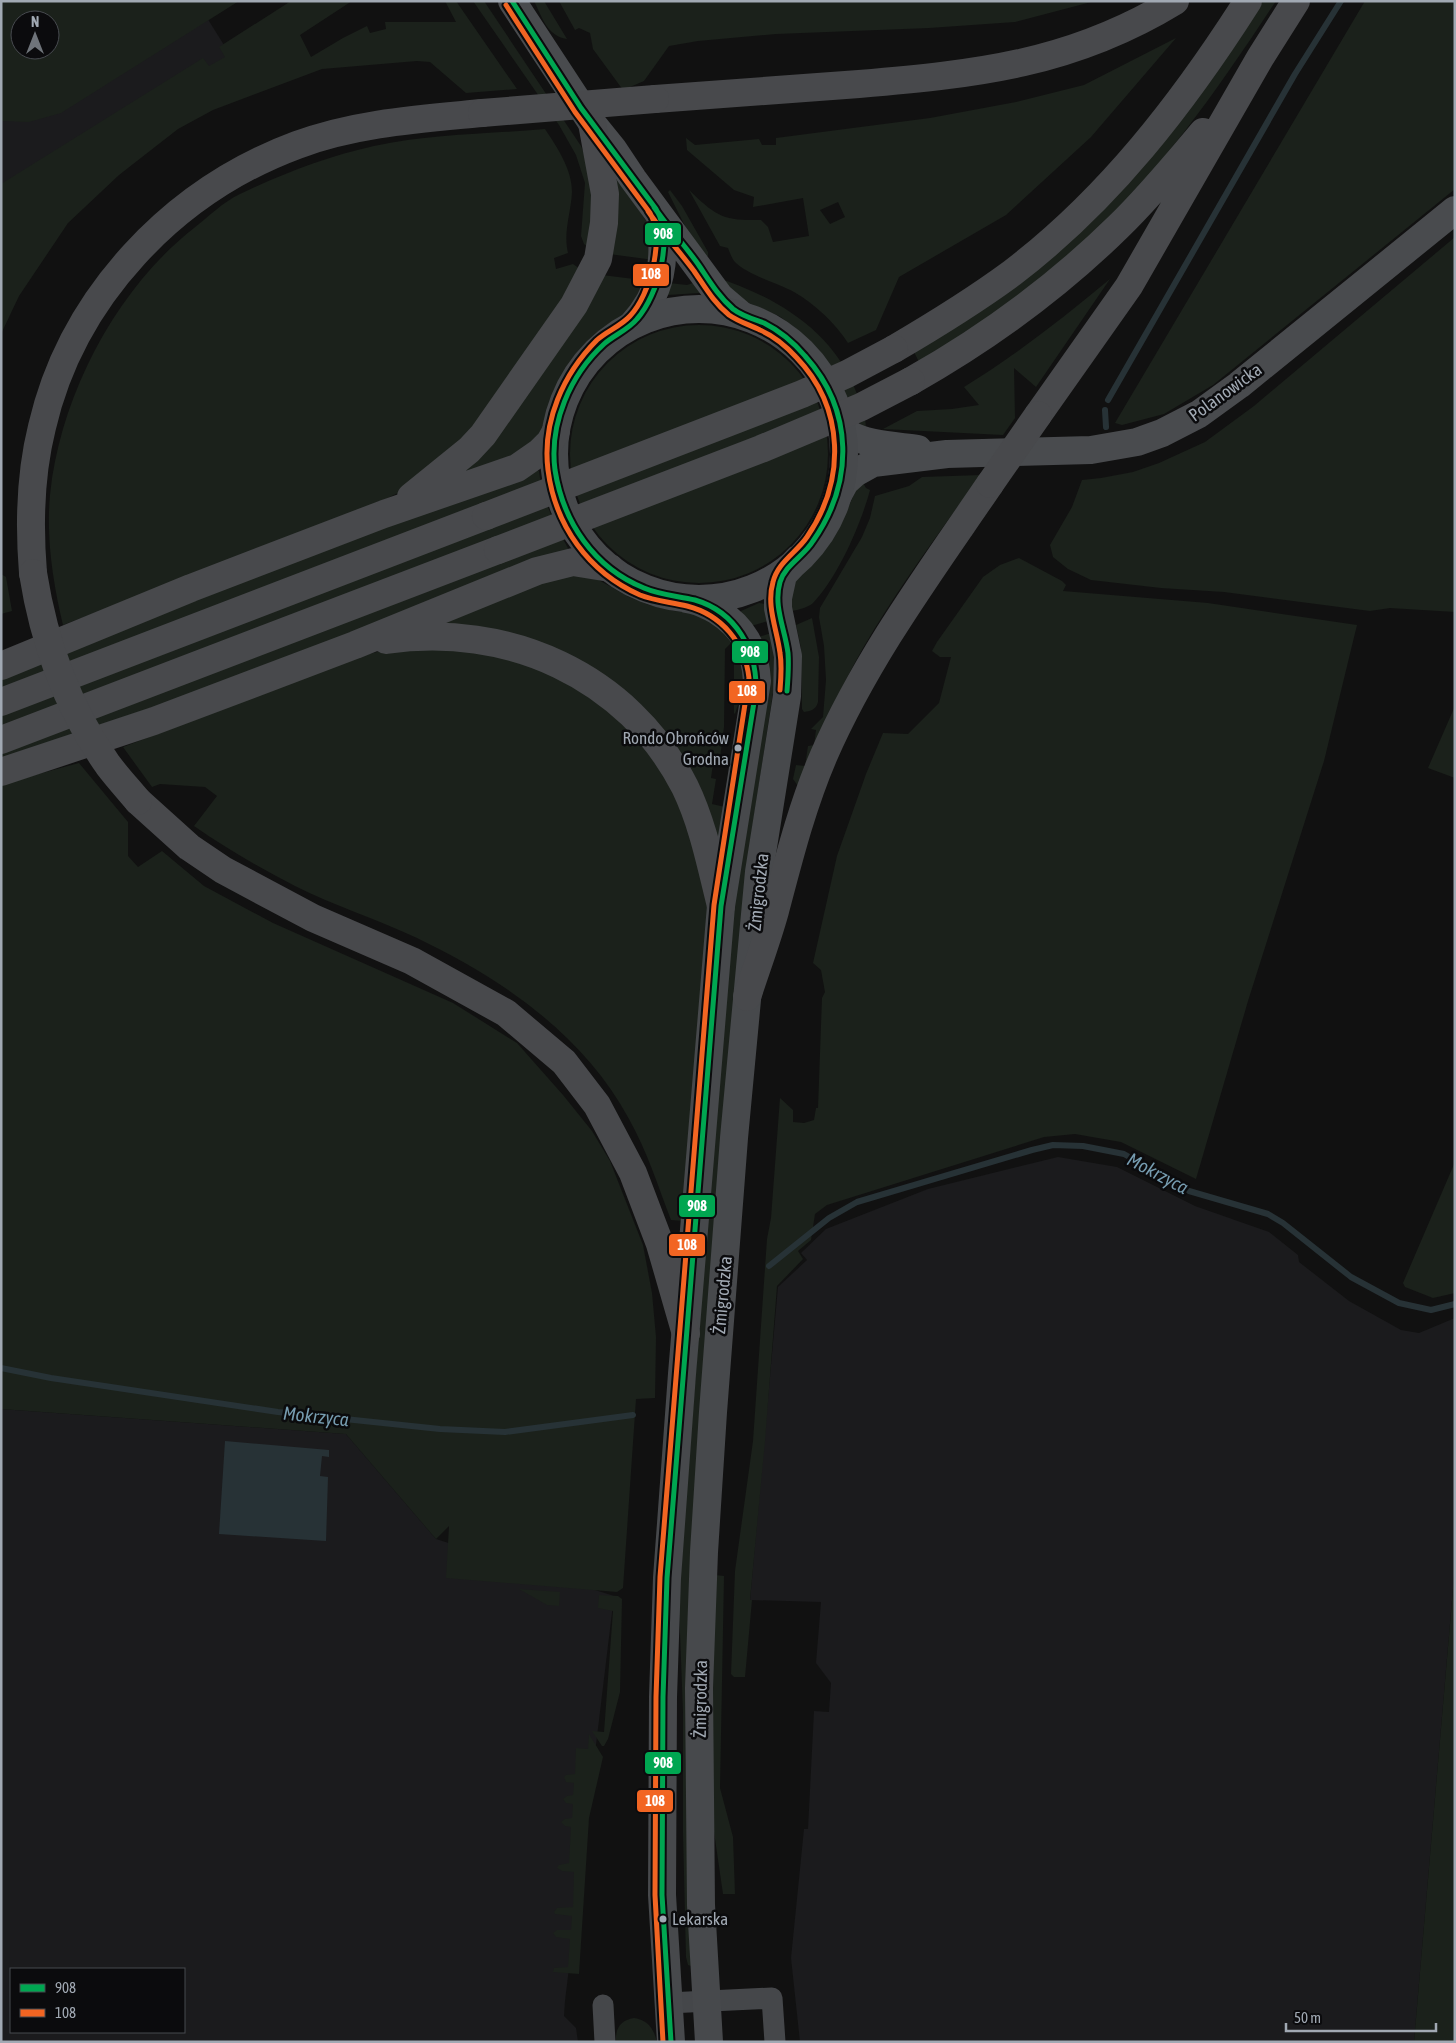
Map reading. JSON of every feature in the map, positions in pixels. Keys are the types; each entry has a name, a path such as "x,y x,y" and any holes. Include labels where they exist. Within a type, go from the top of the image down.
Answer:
{"highway":[{"path":"686,1334 660,1244 633,1173 597,1105 564,1062 506,1014 412,961 313,918 223,870 189,846 138,800 109,766 70,701 49,649 38,606 33,573 30,509 42,426 53,390 65,360 90,313 121,269 144,243 189,204 232,175 264,158 298,144 336,133 382,124 482,113 929,78 1019,64 1061,53 1117,33 1175,1"},
{"path":"1,702 802,394 847,374 894,349 940,323 988,291 1070,223 1118,175 1163,123 1205,66 1248,1"},
{"path":"1,740 769,446 861,407 949,360 1040,296 1095,249 1167,175 1238,90 1296,1"},
{"path":"747,998 775,913 789,854 803,811 834,733 875,655 990,484 1129,286 1260,58"},
{"path":"384,514 407,500 444,471 483,435 584,288 598,259 604,223 605,194 592,123"},
{"path":"1,666 148,605 384,514 517,468 540,452 550,442 556,431"},
{"path":"1,772 154,721 355,645 449,605 554,566 573,562 610,568"},
{"path":"355,645 420,637 463,638 496,642 533,652 556,662 594,684 615,700 642,726 670,762 684,786 699,820 720,906"}],"main road":[{"path":"702,308 740,314 774,329 794,344 807,357 825,381 840,420 844,458 838,495 822,530 798,559 773,579 754,588 724,597 687,599 666,595 644,588 610,568 590,550 578,534 566,513 559,492 555,473 556,431 566,395 578,373 602,346 616,334 652,317 680,310 702,308"},
{"name":"Żmigrodzka","path":"709,2042 701,1905 699,1688 712,1412 759,872 787,696 788,656 778,608 778,598 782,575 798,559"},
{"name":"Żmigrodzka","path":"670,2042 662,1895 663,1697 667,1578 720,906 756,690 756,669 752,651 741,631 728,618 707,605 687,599"}],"street":[{"path":"512,1 592,123 613,149 720,297 740,314"},
{"name":"Polanowicka","path":"838,495 845,482 855,473 873,463 947,454 1090,450 1137,442 1182,424 1239,385 1455,210"},
{"path":"632,325 646,308 654,293 662,267 663,236 660,216"},
{"name":"Polanowicka","path":"840,420 847,432 854,437 874,443 947,454"},
{"path":"668,2003 772,1998 776,2042"},
{"path":"602,2005 605,2042"}],"shaded area":[{"path":"1,1 204,13 239,69 1,220"},
{"path":"1,1 239,1 61,113 29,122 1,121"},
{"path":"291,1 352,1 300,35 311,57 367,26 370,33 386,29 385,22 456,22 445,1 456,1 517,89 466,93 430,62 417,61 322,69 213,110 178,129 119,175 68,223 19,296 1,334 1,184 203,58 209,66 225,57 219,47"},
{"path":"473,1 484,1 581,146 594,187 589,248 584,244 581,236 585,183 576,155 559,125"},
{"path":"534,1 544,1 567,39 560,37 550,30"},
{"path":"559,1 1095,1 1015,22 929,28 776,34 698,41 669,46 644,81 623,90 593,49 590,33 579,28 575,30"},
{"path":"1263,1 1276,1 1209,99 1161,161 1108,220 1079,247 1024,292 963,335 919,362 914,352 952,329 1254,15"},
{"path":"1365,1 1455,1 1455,189 1213,385 1164,414 1122,425 1115,423"},
{"path":"1176,38 1091,137 1006,215 899,277 876,330 848,343 831,321 809,302 794,292 747,271 735,262 728,248 720,246 689,190 706,206 721,215 729,218 761,220 768,227 773,242 809,236 803,198 753,207 754,197 734,190 687,150 686,138 695,145 759,139 762,145 776,145 776,138 930,118 1016,102 1084,85","holes":["838,202 845,217 830,224 820,210"]},
{"path":"545,129 567,167 572,192 566,238 568,253 554,258 556,269 573,264 583,271 482,421 404,490 357,513 63,625 51,560 49,511 56,458 66,420 79,383 96,347 117,313 140,282 166,253 234,197 272,179 322,160 374,146 416,139"},
{"path":"616,179 619,180 647,222 654,260 609,254 614,182"},
{"path":"670,190 682,206 708,252 708,256 703,257 692,240 668,192"},
{"path":"1455,237 1455,612 1390,608 1370,611 1224,592 1161,588 1091,580 1068,569 1053,557 1050,545 1072,507 1082,480 1133,472 1159,463 1205,442 1254,406"},
{"path":"602,275 650,281 626,314 600,330 568,365 554,390 541,431 524,452 452,478"},
{"path":"715,277 758,294 779,305 816,332 845,368 861,404 866,429 855,419 844,390 819,350 779,316 744,301"},
{"path":"1110,279 1036,387 1014,368 1015,418 1003,435 883,429 917,411 979,405 964,387 1039,336"},
{"path":"699,281 701,292 699,293 668,295 666,293 669,283 687,285"},
{"path":"699,325 724,328 748,335 770,347 790,363 806,383 818,405 825,429 828,454 825,479 818,503 806,525 790,545 770,561 748,573 724,580 699,583 674,580 650,573 628,561 608,545 592,525 580,503 573,479 570,454 573,429 580,405 592,383 608,363 628,347 650,335 674,328"},
{"path":"536,469 539,471 543,493 550,512 569,550 115,725 1,760 1,678 75,645"},
{"path":"981,475 905,582 863,648 837,699 798,786 793,779 796,765 805,766 808,746 814,745 816,730 811,729 823,717 826,680 824,646 819,617 820,608 862,537 870,518 875,496 909,486 922,477"},
{"path":"862,481 866,488 870,490 855,534 840,565 813,603 792,611 791,598 794,584 831,542"},
{"path":"1019,558 1062,581 1066,585 1063,591 1208,603 1357,625 1324,761 1248,1001 1196,1179 1121,1142 1075,1134 1044,1137 827,1205 815,1214 811,1240 798,1251 803,1259 777,1286 745,1677 734,1677 731,1674 735,1571 753,1441 767,1239 771,1218 780,1098 793,1110 793,1122 804,1123 814,1120 816,1108 818,1108 822,998 825,992 821,970 813,963 837,856 866,774 883,733 908,734 939,703 951,657 940,657 932,651 937,642 983,577 1000,565"},
{"path":"1,574 6,577 12,611 1,614"},
{"path":"571,574 595,578 629,597 649,605 674,611 700,613 735,639 725,649 724,727 720,758 714,757 711,778 716,779 712,804 725,807 722,856 706,806 536,641 498,630 434,623 545,580"},
{"path":"759,603 765,604 768,621 751,626 741,614 741,611"},
{"path":"812,618 819,657 818,702 813,709 804,712 802,709 801,648 796,625"},
{"path":"771,633 776,652 776,673 743,902 687,1858 691,1966 688,1965 686,1957 683,1833 683,1713 679,1606 682,1552 727,967 759,637"},
{"path":"472,647 575,682 648,746 686,812 708,906 684,1221 671,1220 641,1144 629,1119 610,1089 564,1035 538,1012 480,972 449,954 402,931 295,886 219,843 194,826 217,796 205,787 160,784 152,787 123,747 365,655 385,650"},
{"path":"742,650 747,676 735,714 734,661"},
{"path":"1455,706 1455,778 1428,768"},
{"path":"79,763 128,822 128,856 138,867 162,851 204,886 273,923 453,1003 517,1043 592,1131 610,1161 643,1245 652,1293 656,1337 655,1398 636,1399 623,1588 617,1592 446,1578 449,1526 436,1539 346,1434 1,1409 1,784"},
{"path":"1058,1157 1117,1167 1195,1206 1269,1232 1298,1255 1299,1262 1349,1301 1401,1330 1419,1333 1455,1318 1455,1566 1414,2042 800,2042 791,1958 804,1829 808,1829 814,1711 829,1712 831,1683 816,1663 821,1602 750,1600 778,1287 807,1260 801,1253 826,1229 928,1189"},
{"path":"1455,1162 1455,1293 1433,1298 1405,1287 1403,1283"},
{"path":"1,1409 346,1434 436,1539 614,1596 565,2001 564,2016 576,2028 578,2042 1,2042"},
{"path":"225,1441 329,1450 329,1457 322,1456 320,1476 328,1477 326,1541 219,1534"},
{"path":"1455,1566 1455,2042 1414,2042"},
{"path":"715,1575 724,1576 720,1788 733,1837 735,1894 723,1894 712,1818"},
{"path":"519,1589 560,1592 559,1606 547,1605"},
{"path":"599,1595 618,1596 622,1599 620,1692 608,1739 604,1746 602,1746 592,1731 604,1732 613,1611 598,1608"},
{"path":"589,1734 603,1757 589,1818 579,1974 553,1972 554,1968 568,1967 570,1939 556,1937 553,1933 557,1930 571,1930 572,1916 555,1914 554,1912 557,1908 573,1907 574,1872 562,1871 557,1868 559,1865 569,1863 571,1827 565,1826 561,1822 572,1818 573,1804 566,1803 563,1799 573,1795 574,1783 566,1782 564,1777 575,1774 576,1748 588,1749"},
{"path":"634,2018 650,2026 657,2042 616,2042 618,2029 622,2023"}],"waterway":[{"path":"1108,400 1295,74 1341,1"},
{"path":"1105,410 1106,427"},
{"name":"Mokrzyca","path":"769,1266 829,1218 857,1202 1032,1150 1053,1145 1083,1146 1124,1154 1189,1191 1268,1214 1283,1223 1351,1277 1399,1303 1431,1310 1455,1304"},
{"name":"Mokrzyca","path":"1,1368 51,1378 278,1412 440,1429 505,1432 633,1415"}],"transit line":[{"name":"908","path":"512,1 581,108 656,209 664,235 661,266 645,309 633,323 604,344 592,356 581,370 564,401 555,435 554,453 555,470 565,508 573,525 596,556 626,579 656,592 695,600 709,606 733,623 748,647 755,675 756,690 721,906 667,1578 663,1697 662,1895 671,2042"},
{"name":"108","path":"506,5 575,112 650,213 656,237 656,251 649,281 637,307 626,320 597,340 585,353 565,383 558,400 548,434 547,452 548,470 558,510 566,528 577,544 605,574 640,595 700,610 721,624 730,632 743,653 749,678 714,905 660,1577 656,1697 655,1895 663,2042"},
{"name":"908","path":"654,207 695,259 715,289 733,309 776,330 805,356 821,377 833,400 840,423 843,447 836,495 813,541 782,576 778,591 779,609 788,653 787,691"},
{"name":"108","path":"648,211 710,294 729,315 775,338 796,357 812,377 824,399 831,421 834,468 829,492 820,515 807,537 783,563 775,575 771,591 771,609 781,658 780,690"}],"place":[{"name":"Rondo Obrońców Grodna","path":"738,748"},
{"name":"Lekarska","path":"663,1919"}]}
